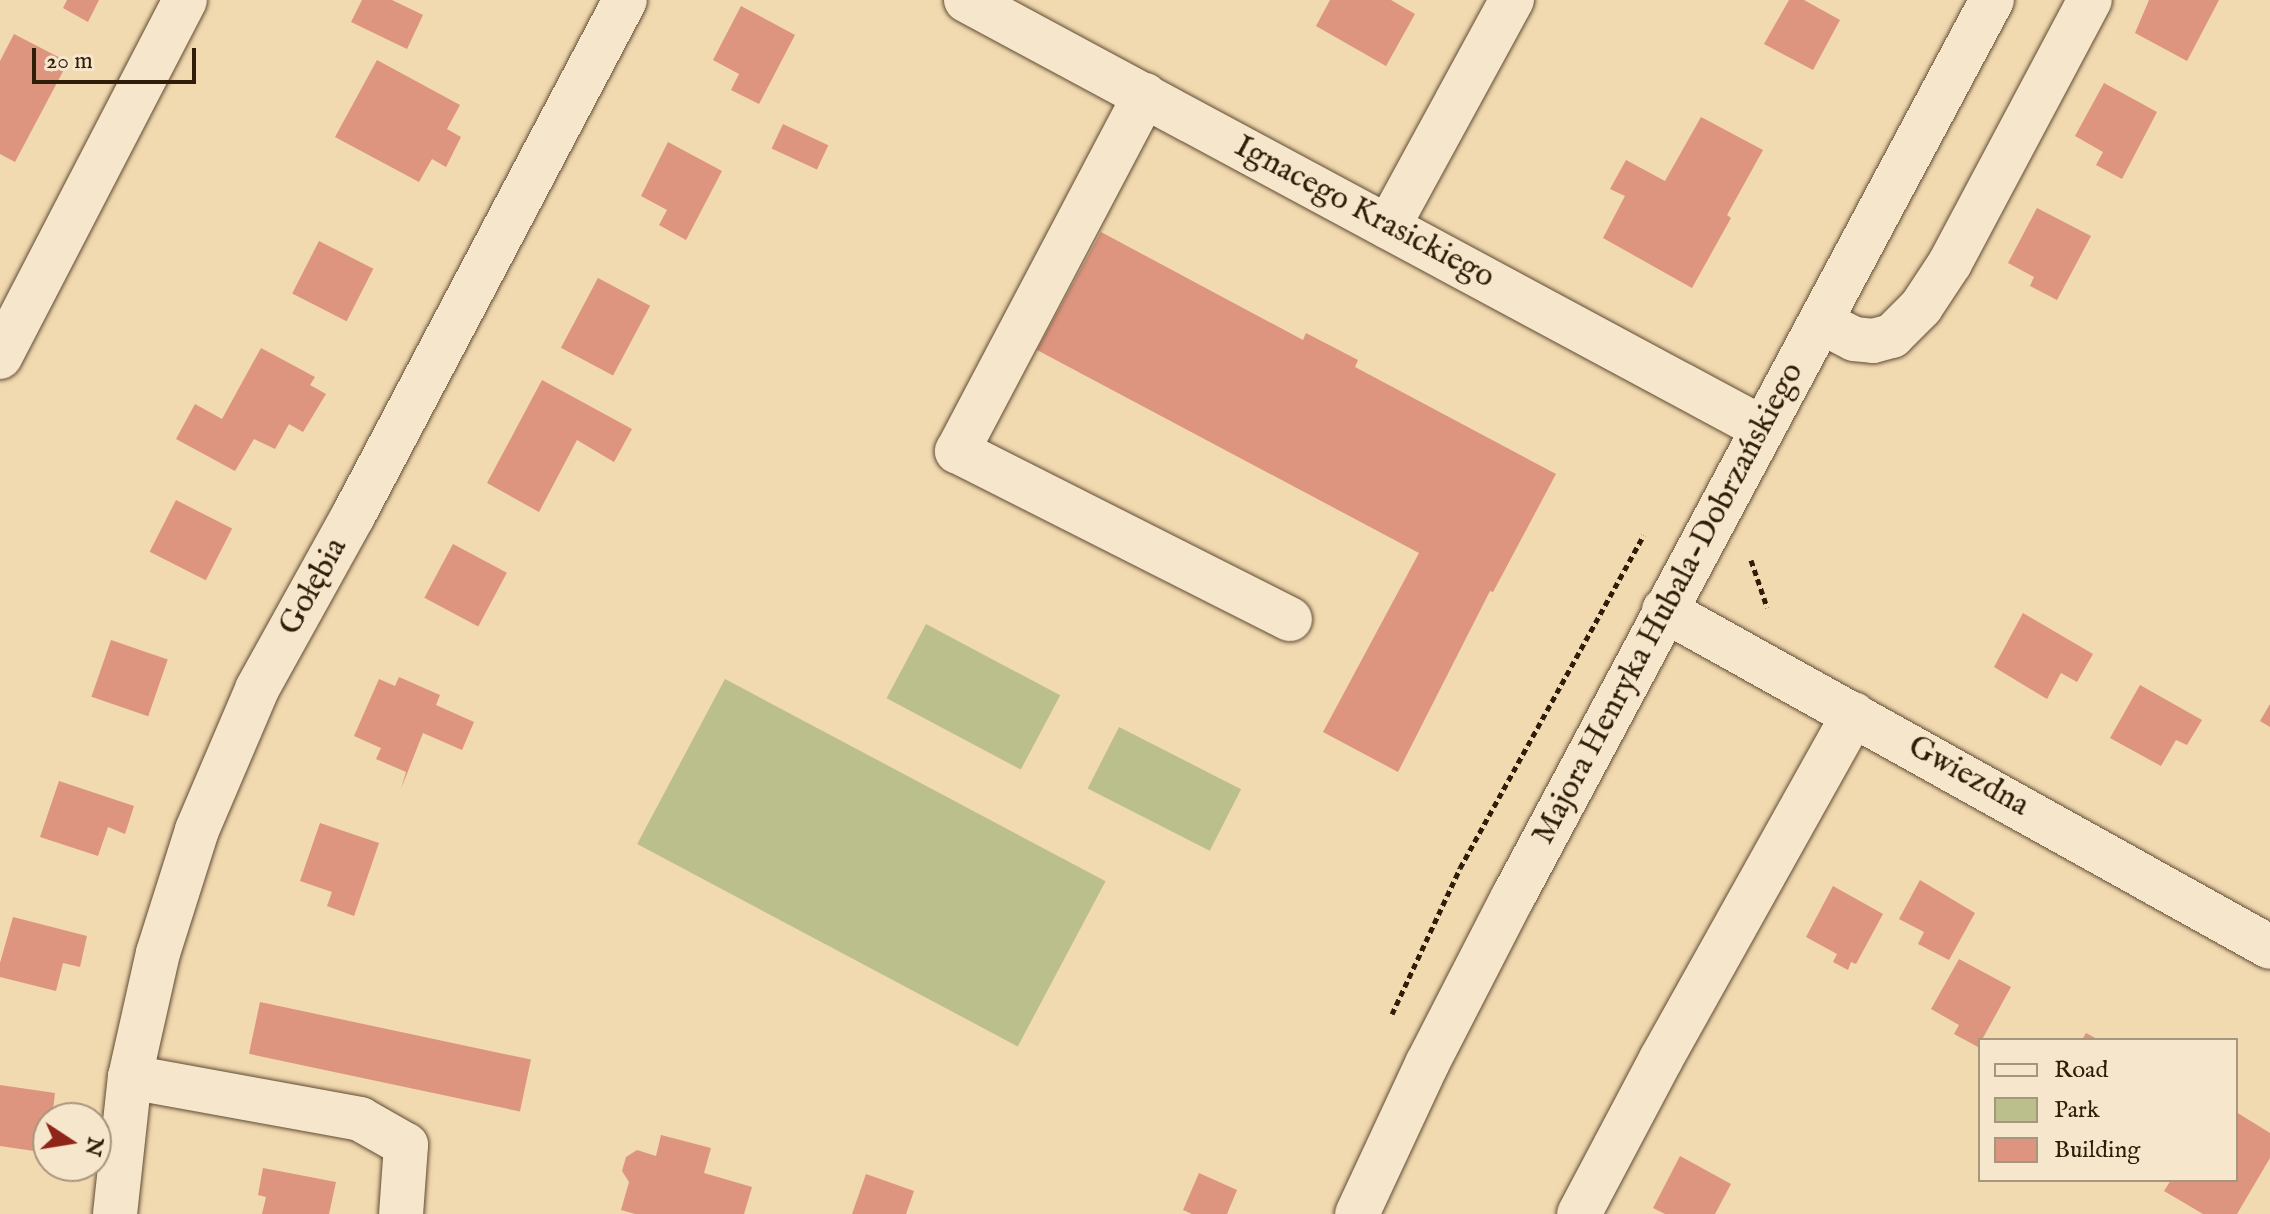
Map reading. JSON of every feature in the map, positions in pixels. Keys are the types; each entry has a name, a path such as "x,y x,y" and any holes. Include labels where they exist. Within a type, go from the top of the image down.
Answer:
{"street":[{"path":"0,357 185,0"},
{"name":"Gołębia","path":"115,1214 130,1077 158,953 197,830 257,689 360,502 625,0"},
{"name":"Ignacego Krasickiego","path":"966,0 1762,428"},
{"path":"1388,227 1512,0"},
{"name":"Majora Henryka Hubala-Dobrzańskiego","path":"1357,1214 1427,1064 1664,610 1992,0"},
{"path":"1821,322 1854,339 1873,341 1892,336 1921,307 1950,263 2090,0"},
{"path":"1145,95 957,451 1290,619"},
{"name":"Gwiezdna","path":"1664,610 2270,947"},
{"path":"1579,1214 1661,1059 1854,714"},
{"path":"130,1077 360,1119 406,1145 401,1214"}],"path":[{"path":"1749,555 1769,615"}],"green space":[{"path":"926,624 1060,695 1021,770 887,698"},
{"path":"725,679 1106,881 1018,1046 637,844"},
{"path":"1119,727 1241,789 1210,851 1088,788"}],"building":[{"path":"67,0 99,0 88,22 63,8"},
{"path":"362,0 392,0 423,15 407,49 351,22"},
{"path":"1330,0 1391,0 1415,14 1386,66 1316,26"},
{"path":"1789,0 1804,0 1840,20 1813,70 1764,44"},
{"path":"2149,0 2219,0 2187,61 2135,33"},
{"path":"741,6 795,35 759,104 731,90 739,74 713,60"},
{"path":"14,34 68,62 15,162 0,154 0,61"},
{"path":"377,60 460,105 447,129 461,137 446,167 432,159 419,182 335,137"},
{"path":"2104,83 2157,112 2122,179 2096,165 2103,152 2075,136"},
{"path":"1701,117 1763,150 1727,215 1731,218 1692,288 1603,238 1625,196 1610,189 1626,160 1665,181"},
{"path":"783,124 828,145 817,170 772,148"},
{"path":"668,142 722,171 686,240 659,225 667,210 641,196"},
{"path":"2037,208 2091,236 2057,300 2030,286 2034,277 2008,263"},
{"path":"1101,232 1303,340 1306,333 1358,360 1355,367 1556,474 1493,592 1490,591 1398,772 1323,732 1419,553 1037,350"},
{"path":"319,241 373,269 347,321 292,294"},
{"path":"598,278 650,306 613,375 561,348"},
{"path":"261,348 315,377 310,385 326,394 303,432 289,424 275,449 254,439 235,471 176,439 195,404 222,419"},
{"path":"542,380 632,429 614,462 577,440 539,512 487,483"},
{"path":"176,500 232,529 206,580 150,552"},
{"path":"453,544 507,573 478,626 424,598"},
{"path":"2023,613 2093,654 2077,682 2061,673 2047,699 1994,667"},
{"path":"111,640 168,660 148,716 91,697"},
{"path":"399,677 440,695 436,705 474,722 462,750 423,733 401,789 406,772 376,759 381,748 354,736 379,679 395,686"},
{"path":"2140,685 2202,720 2187,745 2176,740 2161,766 2110,738"},
{"path":"2270,704 2270,727 2260,721"},
{"path":"59,781 134,806 125,834 108,827 98,856 40,837"},
{"path":"320,823 379,843 354,916 327,906 332,892 300,881"},
{"path":"1920,880 1975,913 1949,960 1918,944 1924,932 1899,919"},
{"path":"1833,886 1883,914 1856,964 1851,962 1848,970 1833,962 1837,954 1806,937"},
{"path":"13,917 87,936 80,967 63,963 56,991 0,977 0,963"},
{"path":"1959,959 2011,987 1983,1038 1978,1038 1978,1047 1954,1034 1959,1025 1931,1009"},
{"path":"260,1002 531,1060 520,1111 249,1054"},
{"path":"0,1085 55,1093 54,1102 32,1102 32,1151 0,1146"},
{"path":"2238,1113 2270,1133 2270,1158 2237,1214 2203,1214 2164,1191 2170,1182 2238,1182"},
{"path":"661,1135 711,1148 704,1173 752,1187 744,1214 635,1214 621,1210 629,1182 622,1171 626,1157 637,1150 656,1156"},
{"path":"1680,1156 1731,1184 1715,1214 1665,1214 1653,1208"},
{"path":"263,1168 336,1182 329,1214 262,1214 266,1197 258,1195"},
{"path":"1199,1173 1237,1190 1227,1214 1192,1214 1183,1210"},
{"path":"866,1174 914,1191 906,1214 852,1214"}]}
